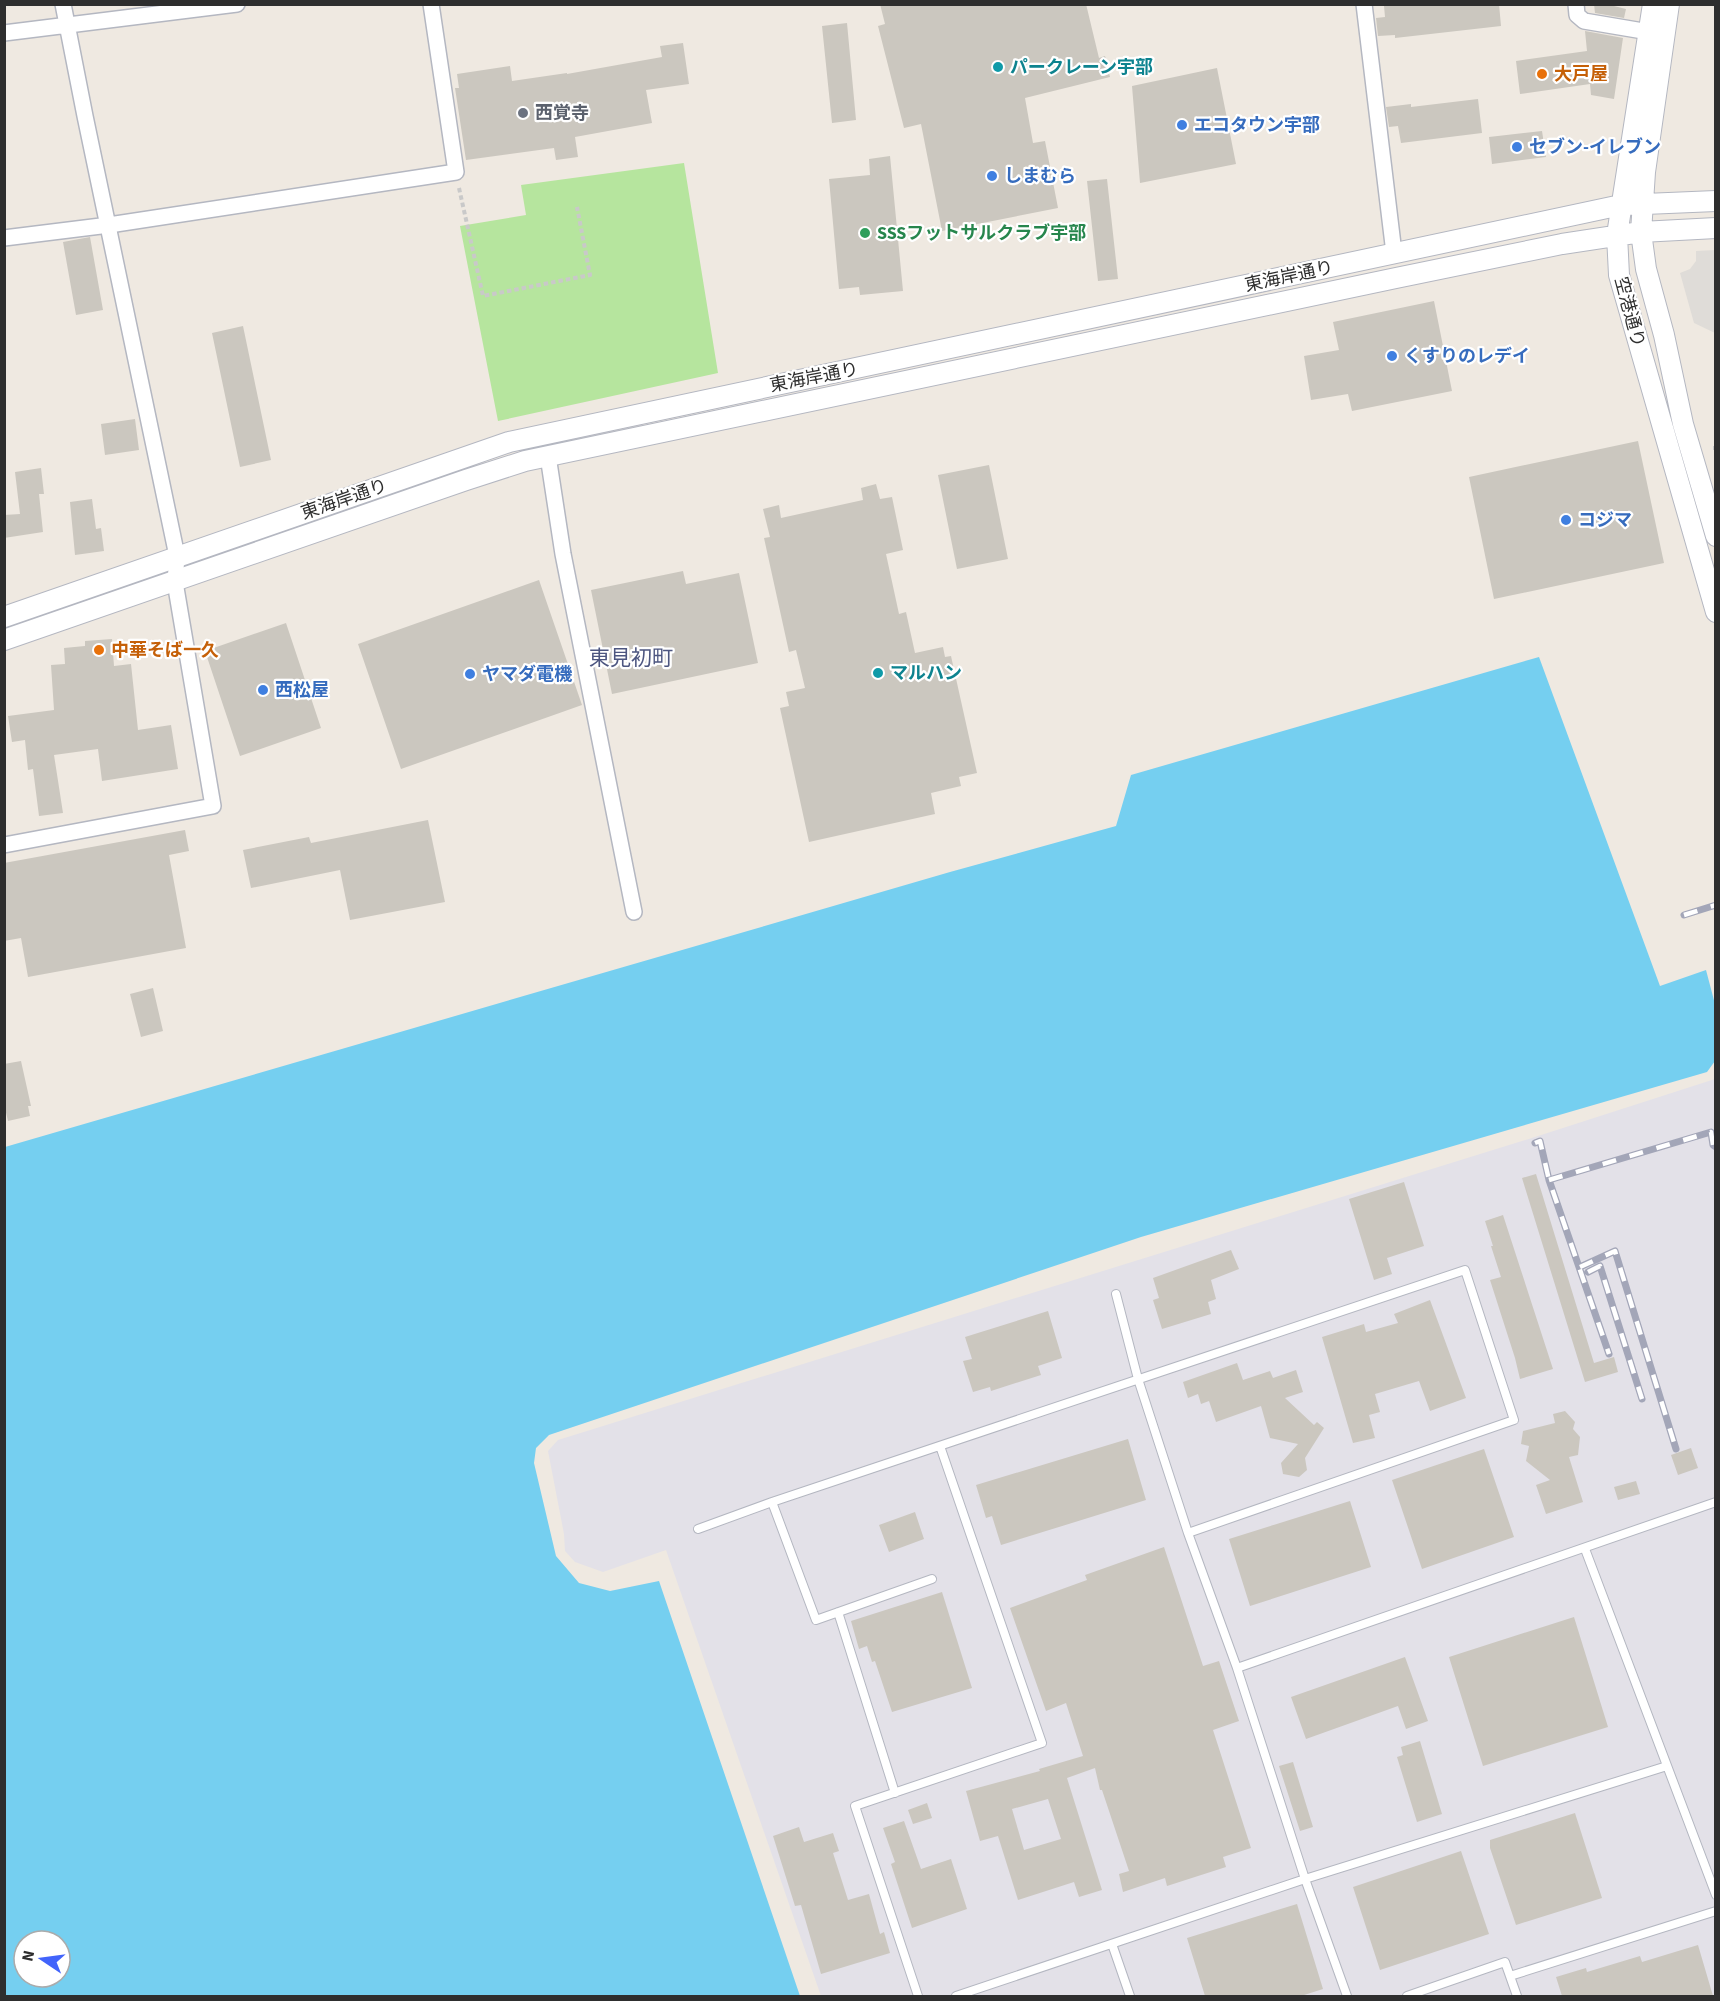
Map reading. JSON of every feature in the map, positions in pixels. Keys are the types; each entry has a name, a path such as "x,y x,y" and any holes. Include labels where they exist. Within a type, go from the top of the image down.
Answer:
{"street":[{"path":"4,844 213,806 175,582 177,556 63,4"},
{"path":"4,33 237,4"},
{"path":"4,238 109,225 456,172 431,4"},
{"path":"1364,4 1394,253"},
{"path":"1576,4 1577,15 1584,21 1649,32"},
{"name":"空港通り","path":"1653,4 1617,235 1619,275 1716,612"},
{"path":"1669,4 1641,204 1641,232 1646,269 1664,335 1683,424 1716,536"},
{"name":"東海岸通り","path":"4,617 509,442 1622,205 1716,201"},
{"name":"東海岸通り","path":"4,640 504,467 548,456 1384,280 1617,235 1716,228"},
{"path":"548,456 564,554 634,912"}],"lane":[{"path":"698,1529 772,1502 1465,1270 1514,1420 1188,1533"},
{"path":"1116,1294 1138,1379 1188,1533 1237,1668 1305,1879 1347,1996"},
{"path":"918,1996 855,1806 1042,1743 940,1446"},
{"path":"772,1502 816,1620 932,1579"},
{"path":"1237,1668 1716,1502"},
{"path":"1585,1549 1716,1895"},
{"path":"838,1612 895,1792"},
{"path":"956,1996 1305,1879 1667,1766"},
{"path":"1510,1976 1716,1911"},
{"path":"1112,1944 1130,1996"},
{"path":"1407,1996 1505,1962 1517,1996"}],"path":[{"path":"456,172 483,296 590,274 577,207"}],"shaded area":[{"path":"1716,250 1715,333 1694,323 1680,273 1690,269 1696,261 1696,251"},
{"path":"1715,1079 1715,1996 821,1996 666,1550 603,1572 575,1562 565,1551 564,1534 548,1451 558,1440"}],"green space":[{"path":"684,163 718,373 498,421 460,226 526,215 521,185"}],"water":[{"path":"1539,657 1660,986 1706,970 1716,1008 1715,1061 1707,1072 1141,1237 549,1435 536,1448 534,1463 556,1556 579,1583 610,1591 659,1581 800,1996 5,1996 5,1147 950,872 1116,826 1131,775"}],"building":[{"name":"パークレーン宇部","path":"880,4 1086,4 1099,58 1105,56 1110,77 1025,98 1033,143 1045,141 1058,208 942,231 921,124 904,128 878,26 885,24"},
{"path":"1499,4 1501,26 1395,38 1395,35 1378,36 1376,18 1385,17 1384,6"},
{"path":"1594,4 1614,4 1614,6 1626,9 1624,18 1595,13"},
{"path":"847,23 856,120 832,123 822,26"},
{"path":"1585,31 1623,38 1614,99 1591,95 1590,84 1520,94 1516,61 1587,51"},
{"path":"683,43 689,84 646,90 652,123 575,137 578,157 556,160 554,148 466,160 455,88 459,88 457,74 510,66 512,81 567,74 662,57 660,46"},
{"name":"エコタウン宇部","path":"1217,68 1236,164 1140,183 1132,86"},
{"path":"1478,99 1482,133 1401,143 1398,126 1389,127 1386,107 1411,104 1411,107"},
{"name":"セブン-イレブン","path":"1542,131 1546,157 1492,164 1489,137"},
{"name":"SSSフットサルクラブ宇部","path":"890,156 903,291 860,295 859,287 839,289 829,179 870,175 869,159"},
{"path":"1107,179 1118,279 1098,281 1087,181"},
{"path":"90,237 103,310 76,315 63,242"},
{"name":"くすりのレデイ","path":"1434,301 1452,391 1352,411 1348,394 1311,400 1304,356 1339,350 1333,322"},
{"path":"243,326 271,460 240,467 212,333"},
{"path":"135,419 139,450 105,455 101,424"},
{"name":"コジマ","path":"1638,441 1664,563 1494,599 1469,477"},
{"path":"989,465 1008,559 957,569 938,475"},
{"path":"41,468 44,494 39,494 43,532 4,538 4,515 20,514 15,472"},
{"name":"マルハン","path":"876,484 880,499 892,497 903,550 886,554 899,614 906,612 915,653 943,647 945,657 951,656 977,773 959,777 961,786 931,793 935,814 809,842 780,708 789,706 786,692 805,688 796,650 789,652 764,538 770,537 763,509 779,505 781,518 863,500 861,488"},
{"path":"92,499 96,529 101,528 104,551 75,555 70,502"},
{"path":"683,571 686,584 739,573 758,663 612,694 591,590"},
{"name":"ヤマダ電機","path":"539,580 582,705 401,769 358,644"},
{"name":"西松屋","path":"286,623 321,728 240,756 205,651"},
{"path":"112,639 114,666 131,664 138,730 171,725 178,769 102,781 98,749 54,755 63,813 39,816 33,769 28,770 25,740 12,742 8,716 54,710 51,665 65,664 64,648 85,646 85,641"},
{"path":"428,820 445,902 350,920 340,870 251,888 243,850 309,837 311,843"},
{"path":"185,830 189,851 169,855 186,948 28,977 21,938 4,941 4,863"},
{"path":"153,988 163,1031 141,1037 130,994"},
{"path":"21,1061 31,1106 28,1106 30,1116 8,1121 4,1104 4,1064"},
{"path":"1536,1174 1594,1363 1614,1357 1618,1372 1585,1382 1522,1178"},
{"path":"1404,1182 1424,1246 1387,1258 1392,1274 1374,1280 1349,1199"},
{"path":"1503,1215 1553,1369 1520,1379 1490,1280 1501,1277 1485,1221"},
{"path":"1231,1250 1239,1269 1211,1280 1216,1299 1208,1302 1211,1314 1162,1329 1153,1300 1159,1298 1153,1278"},
{"path":"1430,1300 1466,1398 1430,1411 1419,1381 1375,1394 1380,1412 1369,1415 1375,1438 1353,1443 1322,1337 1364,1324 1366,1332 1398,1323 1394,1314"},
{"path":"1048,1311 1062,1358 1038,1366 1041,1375 991,1391 990,1387 973,1392 963,1361 972,1359 965,1337"},
{"path":"1237,1363 1243,1380 1270,1371 1273,1378 1296,1370 1303,1392 1285,1398 1314,1425 1317,1422 1324,1428 1305,1458 1307,1470 1299,1477 1283,1474 1281,1463 1298,1444 1270,1438 1261,1406 1216,1422 1209,1401 1201,1404 1198,1394 1188,1398 1183,1382"},
{"path":"1565,1411 1575,1422 1573,1429 1580,1437 1578,1455 1569,1457 1583,1502 1546,1514 1536,1485 1550,1480 1526,1461 1529,1446 1521,1444 1523,1431 1555,1423 1553,1414"},
{"path":"1128,1439 1146,1500 1001,1545 992,1516 986,1518 976,1485"},
{"path":"1691,1448 1698,1468 1678,1475 1671,1455"},
{"path":"1484,1449 1514,1537 1422,1569 1392,1480"},
{"path":"1636,1481 1640,1494 1618,1500 1614,1487"},
{"path":"1350,1501 1371,1567 1250,1606 1229,1539"},
{"path":"915,1512 924,1539 889,1552 879,1525"},
{"path":"1164,1547 1203,1666 1219,1661 1239,1721 1213,1730 1251,1848 1223,1857 1226,1867 1167,1886 1165,1878 1123,1892 1119,1874 1129,1871 1102,1790 1100,1790 1095,1768 1067,1778 1102,1890 1079,1897 1074,1882 1018,1900 998,1836 980,1841 966,1791 1040,1771 1039,1769 1083,1756 1066,1703 1046,1711 1010,1608 1087,1580 1085,1575","holes":["1048,1799 1061,1839 1024,1850 1012,1809"]},
{"path":"942,1592 972,1688 892,1712 875,1661 872,1662 867,1646 859,1649 851,1621"},
{"path":"1574,1617 1608,1727 1483,1766 1449,1657"},
{"path":"1405,1657 1428,1721 1406,1729 1398,1706 1306,1739 1291,1697"},
{"path":"1420,1741 1442,1814 1417,1822 1397,1757 1403,1755 1401,1747"},
{"path":"1293,1762 1313,1827 1300,1831 1279,1766"},
{"path":"927,1803 932,1818 913,1824 908,1810"},
{"path":"1575,1813 1602,1898 1516,1925 1490,1848 1490,1840"},
{"path":"904,1821 921,1869 951,1859 967,1909 912,1928 891,1864 895,1862 883,1828"},
{"path":"799,1827 804,1842 833,1833 839,1851 833,1853 848,1900 869,1894 880,1934 884,1932 890,1953 821,1974 801,1905 795,1906 773,1836"},
{"path":"1461,1851 1489,1934 1380,1970 1353,1887"},
{"path":"1297,1904 1323,1989 1301,1996 1205,1996 1187,1938"},
{"path":"1698,1945 1713,1996 1562,1996 1556,1977 1586,1968 1587,1972 1640,1956 1642,1962"}],"railway":[{"path":"1684,915 1716,905"},
{"path":"1549,1180 1711,1132 1713,1145 1716,1147"},
{"path":"1535,1143 1540,1141 1549,1180 1609,1354"},
{"path":"1580,1267 1615,1251 1676,1449"},
{"path":"1588,1272 1600,1266 1642,1399"}],"place":[{"name":"パークレーン宇部","path":"998,67"},
{"name":"大戸屋","path":"1542,74"},
{"name":"西覚寺","path":"523,113"},
{"name":"エコタウン宇部","path":"1182,125"},
{"name":"セブン-イレブン","path":"1517,147"},
{"name":"しまむら","path":"992,176"},
{"name":"SSSフットサルクラブ宇部","path":"865,233"},
{"name":"くすりのレデイ","path":"1392,356"},
{"name":"コジマ","path":"1566,520"},
{"name":"中華そば一久","path":"99,650"},
{"name":"マルハン","path":"878,673"},
{"name":"ヤマダ電機","path":"470,674"},
{"name":"西松屋","path":"263,690"}],"district":[{"name":"東見初町","path":"631,658"}]}
